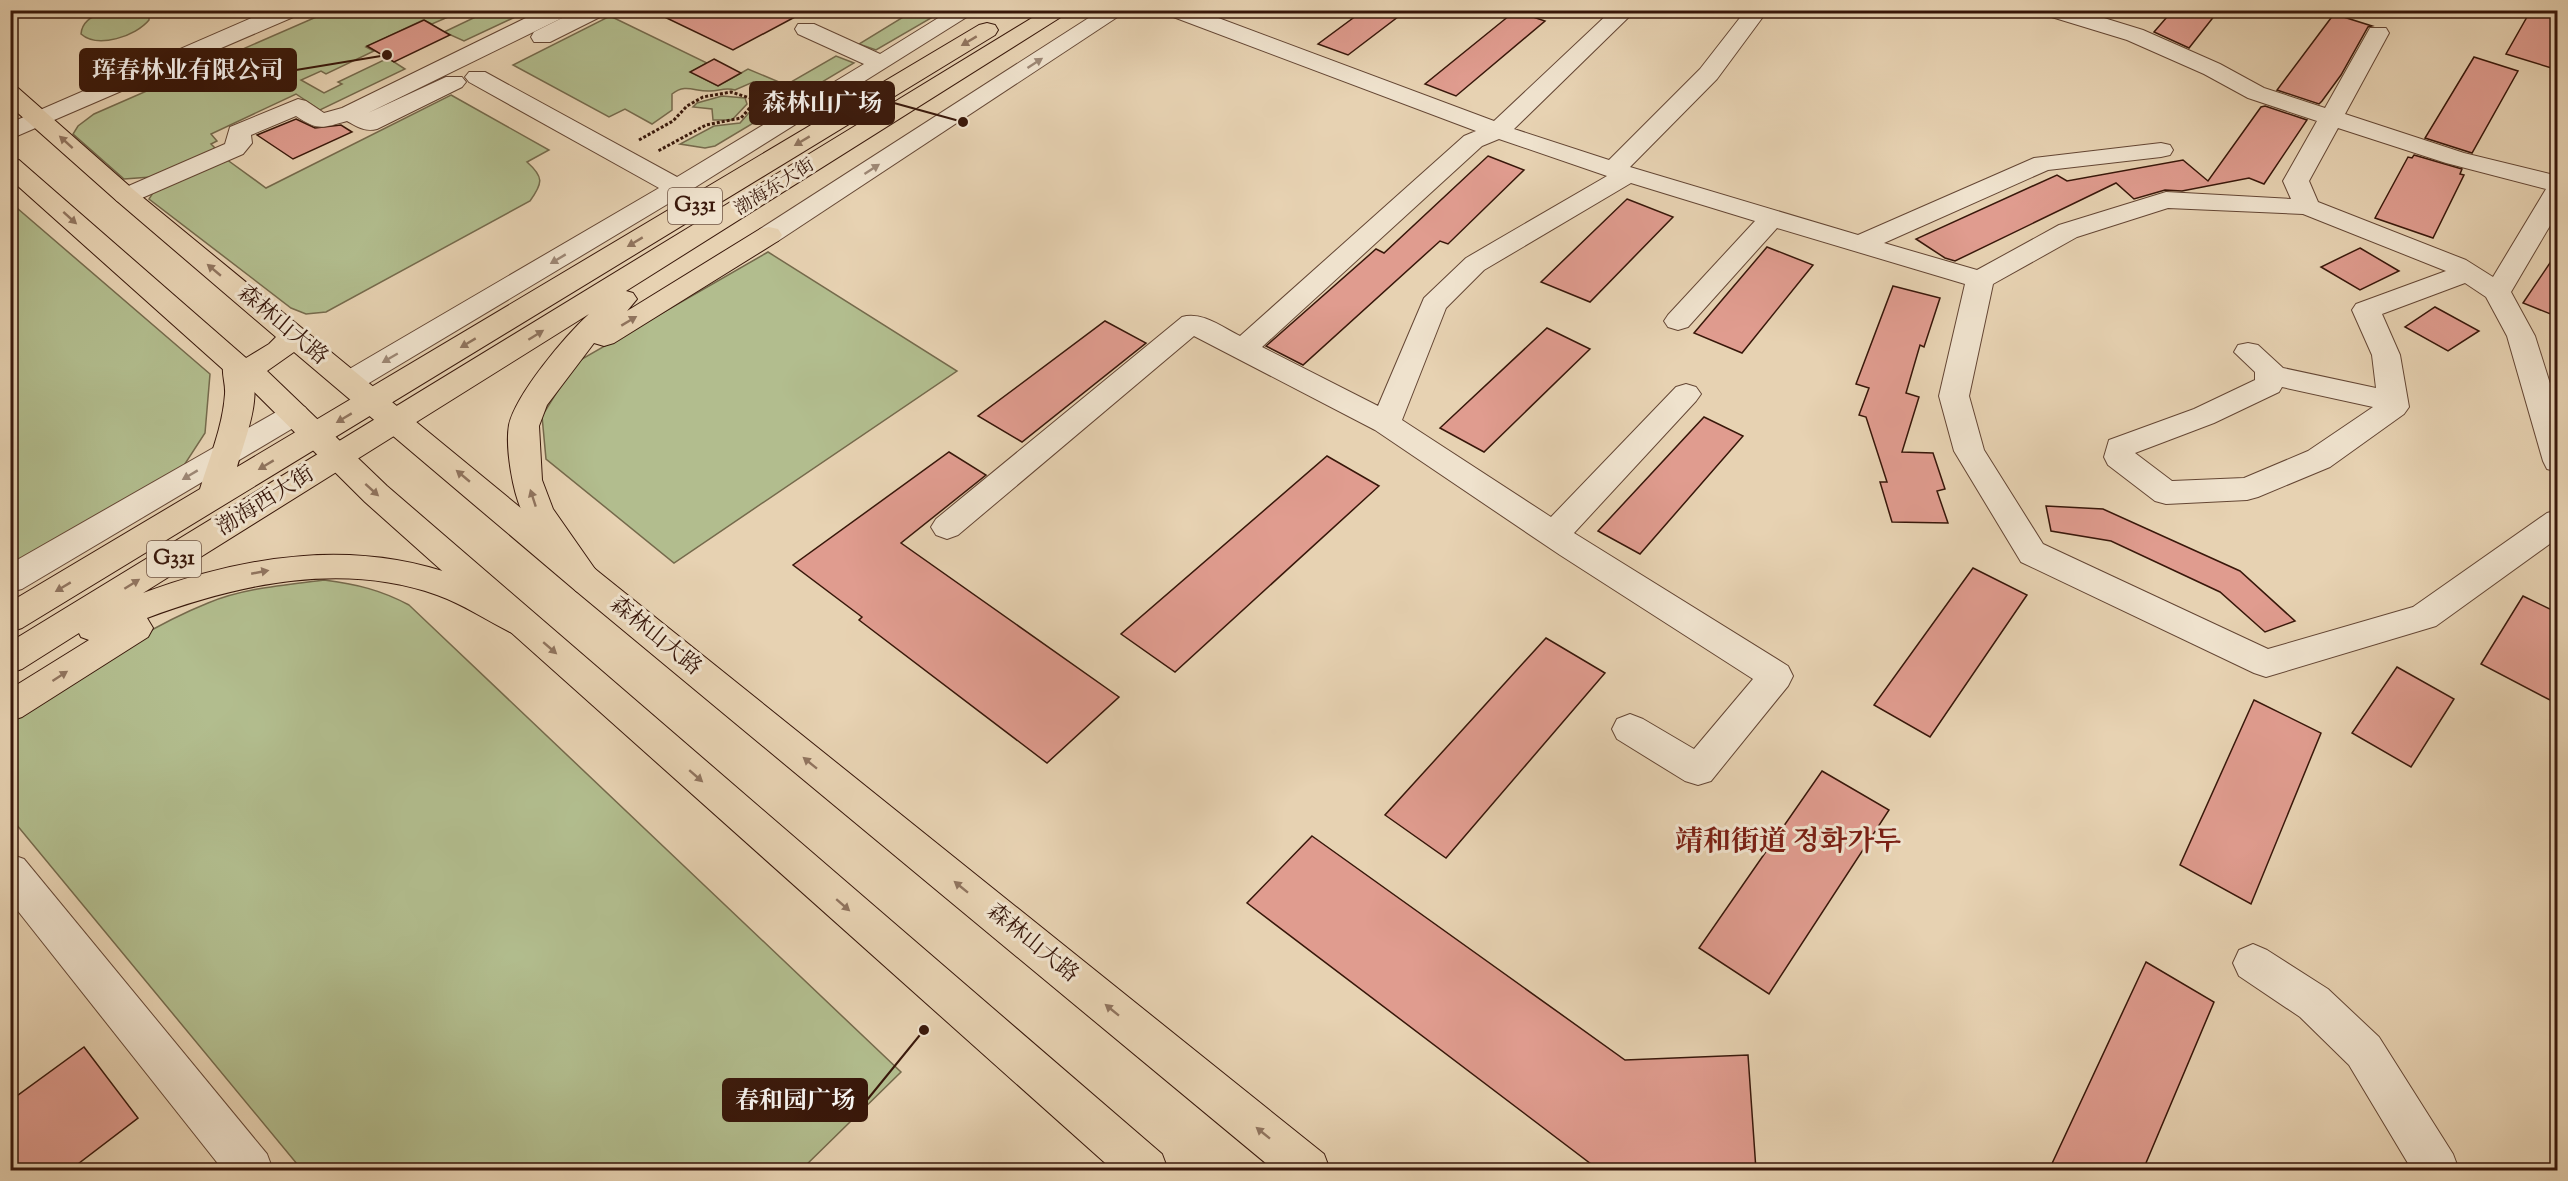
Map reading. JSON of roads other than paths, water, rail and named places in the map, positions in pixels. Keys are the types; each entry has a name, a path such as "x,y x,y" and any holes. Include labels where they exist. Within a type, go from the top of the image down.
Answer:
{"main road":[{"name":"渤海东大街","path":"360,391 741,178 1019,10"},
{"name":"渤海东大街","path":"397,422 1061,10"},
{"name":"森林山大路","path":"10,93 126,196 588,582 1308,1170"},
{"path":"10,165 242,367 522,623 1146,1170"},
{"path":"677,188 741,178"},
{"path":"561,363 770,235"},
{"path":"588,582 538,513 527,480 523,450 524,426 530,411 561,363 592,327 686,242"},
{"path":"242,367 279,351 293,336"},
{"path":"214,496 240,393 242,367"},
{"name":"G331","path":"316,436 360,391"},
{"name":"G331","path":"316,436 397,422"},
{"name":"渤海西大街","path":"10,619 316,436"},
{"name":"渤海西大街","path":"10,659 316,436"},
{"path":"10,669 120,615 229,579 292,566 337,564 405,573 442,583 522,623"},
{"path":"10,707 154,617 229,579"}],"street":[{"path":"10,132 290,10"},
{"path":"467,72 560,10"},
{"path":"126,196 234,149 240,143 239,132 298,106 320,122 350,113 467,72 596,10"},
{"name":"渤海东大街","path":"770,235 1118,10"},
{"path":"1176,10 1498,131 1621,172 1980,280 2068,231 2166,200 2307,207 2467,273 2497,292 2521,336 2558,461"},
{"path":"1243,349 1473,141 1498,131 1625,10"},
{"path":"1386,423 1434,304 1475,264 1621,172 1745,30 1757,10"},
{"path":"2053,10 2135,35 2212,69 2256,93 2455,158 2558,184"},
{"path":"360,391 677,188 881,63 955,13"},
{"path":"806,29 881,63"},
{"path":"2307,207 2296,181 2378,33"},
{"path":"467,72 677,188"},
{"path":"1860,244 2043,163 2161,150"},
{"path":"2497,292 2558,190"},
{"path":"1678,321 1772,218"},
{"path":"2248,352 2269,369 2269,385 2204,416 2120,447 2119,457 2166,494 2247,489 2319,459 2394,407 2386,355 2366,310 2467,273"},
{"path":"1980,280 1954,396 1969,451 2032,553 2266,663 2424,616 2558,520"},
{"path":"947,527 1192,322 1386,423 1553,535 1776,676 1698,770 1630,729"},
{"path":"2269,375 2393,401"},
{"path":"1553,535 1686,394"},
{"path":"10,580 225,454 316,436"},
{"path":"10,872 251,1170"},
{"path":"2253,963 2314,1003 2364,1051 2437,1170"}],"place":[{"name":"珲春林业有限公司","path":"387,55"},
{"name":"森林山广场","path":"963,122"},
{"name":"春和园广场","path":"924,1030"}],"district":[{"name":"靖和街道 정화가두","path":"1788,843"}]}
